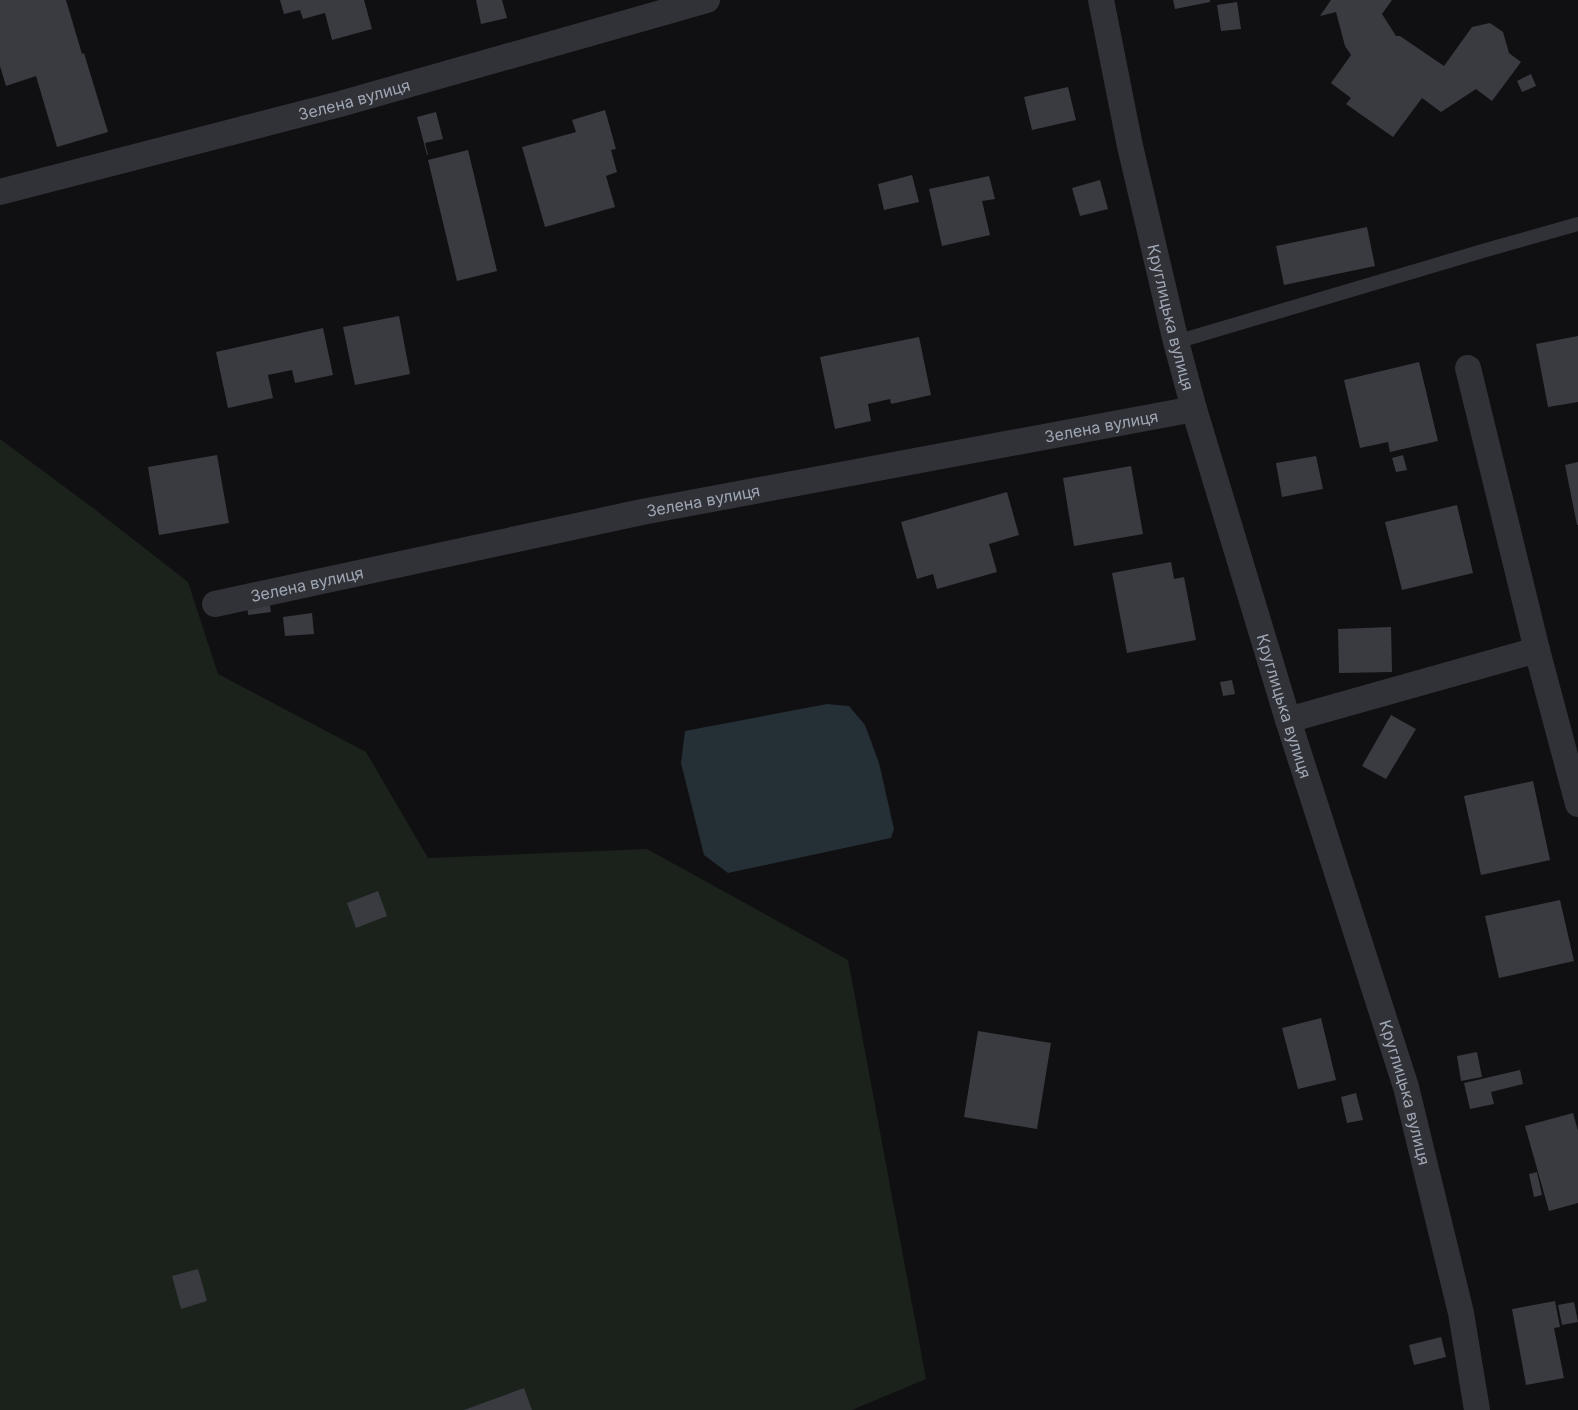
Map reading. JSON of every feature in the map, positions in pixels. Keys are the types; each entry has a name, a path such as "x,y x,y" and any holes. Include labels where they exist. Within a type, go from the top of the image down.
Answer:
{"street":[{"name":"Зелена вулиця","path":"0,192 340,104 707,0"},
{"name":"Круглицька вулиця","path":"1101,0 1130,146 1176,342 1194,409 1288,720 1406,1087 1461,1313 1477,1410"},
{"path":"1468,368 1537,650 1578,804"},
{"name":"Зелена вулиця","path":"215,604 642,512 1194,409"},
{"path":"1288,720 1537,650"}],"lane":[{"path":"1176,342 1578,224"}],"shaded area":[{"path":"0,439 188,582 218,674 366,752 428,858 647,849 848,960 926,1379 852,1410 0,1410"},
{"path":"827,704 849,706 865,725 879,763 894,829 891,838 728,873 704,855 681,763 685,731"}],"building":[{"path":"0,0 66,0 108,132 57,147 36,76 6,86 0,66"},
{"path":"280,0 364,0 372,29 332,40 325,13 303,19 300,10 284,14"},
{"path":"476,0 502,0 507,18 481,24"},
{"path":"1173,0 1210,0 1210,2 1175,9"},
{"path":"1331,0 1392,0 1382,14 1396,36 1400,36 1444,66 1472,27 1490,23 1503,32 1509,53 1521,62 1492,101 1476,89 1441,112 1422,98 1393,137 1346,104 1351,98 1331,83 1351,55 1345,46 1336,12 1320,16"},
{"path":"1237,2 1241,29 1221,31 1217,5"},
{"path":"1531,74 1536,86 1522,92 1517,81"},
{"path":"1068,87 1076,120 1032,130 1024,97"},
{"path":"605,110 616,149 611,150 617,172 606,176 615,207 545,227 522,147 576,132 572,120"},
{"path":"436,112 443,139 425,143 427,155 417,117"},
{"path":"468,150 497,271 457,281 428,160"},
{"path":"912,175 919,202 884,210 878,184"},
{"path":"989,176 995,199 982,201 990,235 942,246 929,189"},
{"path":"1100,180 1108,209 1080,216 1072,188"},
{"path":"1367,227 1375,266 1284,285 1276,246"},
{"path":"399,316 410,374 355,385 343,327"},
{"path":"323,328 333,375 295,383 292,370 268,375 273,398 228,408 216,352"},
{"path":"1578,336 1578,402 1548,407 1536,344"},
{"path":"919,337 931,395 891,404 890,399 868,404 871,421 835,429 820,357"},
{"path":"1419,362 1438,441 1390,452 1388,442 1360,448 1344,380"},
{"path":"217,455 229,523 159,535 148,467"},
{"path":"1403,455 1407,470 1396,472 1392,458"},
{"path":"1316,456 1323,489 1282,497 1276,463"},
{"path":"1578,462 1578,525 1577,525 1565,465"},
{"path":"1131,466 1143,534 1074,546 1063,478"},
{"path":"1007,492 1019,535 989,544 997,572 937,589 933,574 917,579 901,522"},
{"path":"1457,505 1473,573 1402,590 1385,522"},
{"path":"1171,562 1174,579 1184,577 1196,640 1127,653 1112,573"},
{"path":"269,600 271,612 248,615 247,603"},
{"path":"312,613 314,634 285,636 283,617"},
{"path":"1391,627 1392,672 1339,673 1338,629"},
{"path":"1232,680 1235,694 1223,696 1220,682"},
{"path":"1391,715 1416,729 1386,779 1362,766"},
{"path":"1533,781 1550,860 1481,875 1464,796"},
{"path":"378,891 387,916 356,928 347,903"},
{"path":"1560,900 1574,961 1499,978 1485,916"},
{"path":"1321,1018 1336,1080 1298,1089 1282,1028"},
{"path":"978,1031 1051,1043 1037,1129 964,1117"},
{"path":"1477,1052 1482,1077 1461,1081 1457,1056"},
{"path":"1520,1070 1523,1084 1491,1092 1494,1104 1470,1109 1464,1083"},
{"path":"1356,1093 1363,1120 1347,1123 1341,1097"},
{"path":"1573,1113 1578,1131 1578,1203 1549,1211 1525,1126"},
{"path":"1537,1172 1542,1195 1534,1197 1529,1174"},
{"path":"198,1269 207,1301 181,1309 172,1276"},
{"path":"1555,1301 1560,1327 1554,1328 1564,1378 1526,1385 1512,1309"},
{"path":"1574,1302 1578,1322 1562,1325 1558,1305"},
{"path":"1441,1337 1446,1357 1414,1365 1409,1345"},
{"path":"524,1388 532,1410 464,1410"}]}
